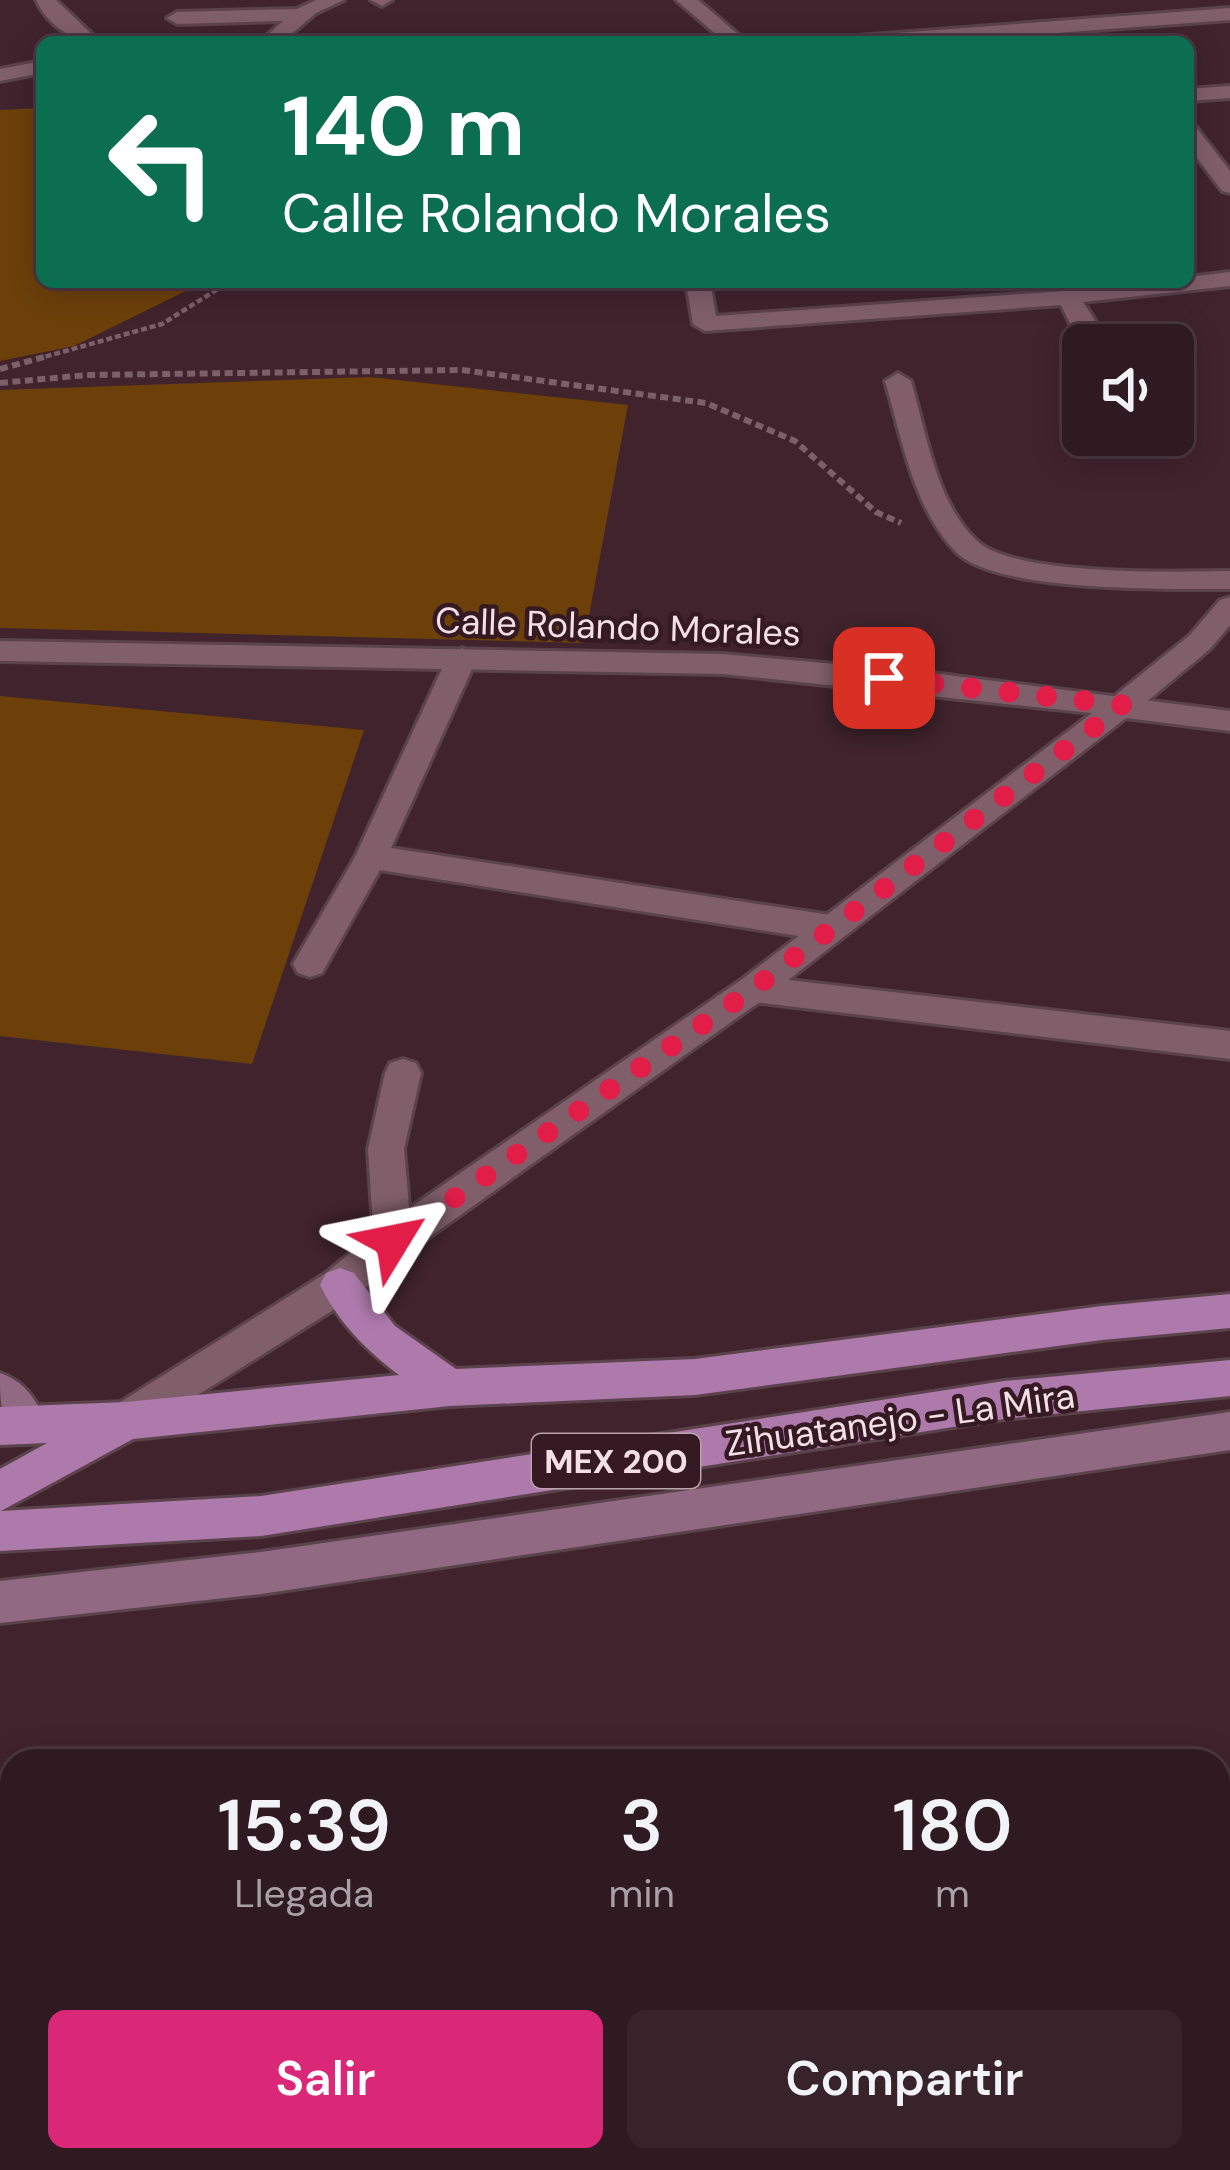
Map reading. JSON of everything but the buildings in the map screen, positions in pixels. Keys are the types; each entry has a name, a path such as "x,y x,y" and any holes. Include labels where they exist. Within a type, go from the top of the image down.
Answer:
{"highway":[{"path":"340,1285 381,1339 450,1388"},
{"name":"Zihuatanejo - La Mira","path":"14,1426 126,1421 450,1388 695,1376 1230,1311"},
{"name":"Zihuatanejo - La Mira","path":"0,1531 261,1516 1004,1400 1230,1378"},
{"path":"0,1491 126,1421"}],"main road":[{"path":"0,1391 8,1395 14,1426"},
{"path":"0,1602 261,1573 1230,1431"}],"street":[{"path":"46,0 50,11 82,36"},
{"path":"277,36 301,15 334,0"},
{"path":"686,0 730,36"},
{"path":"1090,0 1116,36"},
{"path":"167,36 182,9 301,15"},
{"path":"969,36 1230,14"},
{"path":"0,75 36,68"},
{"path":"1194,95 1230,92"},
{"path":"1194,139 1229,182"},
{"path":"1194,183 1229,182"},
{"path":"1194,283 1230,279"},
{"path":"699,288 705,323 1149,288"},
{"path":"1068,297 1085,324"},
{"path":"898,381 928,477 947,521 971,553 997,564 1039,569 1157,581 1230,580"},
{"path":"126,1421 340,1285 393,1241 753,989 1123,705 1200,642 1230,606"},
{"name":"Calle Rolando Morales","path":"0,651 723,664 1123,705 1230,721"},
{"path":"310,964 371,857 462,658"},
{"path":"371,857 830,928"},
{"path":"753,989 1230,1045"},
{"path":"393,1241 386,1149 403,1073"}],"path":[{"path":"0,370 162,324 219,288"},
{"path":"0,382 87,375 462,370 706,403 795,442 876,512 971,553"}],"shaded area":[{"path":"36,108 36,288 192,288 74,346 0,361 0,110"},
{"path":"370,377 628,405 584,643 0,628 0,390"},
{"path":"0,696 364,730 252,1064 0,1036"}],"route":[{"path":"393,1241 753,989 1123,705 884,678"}]}
